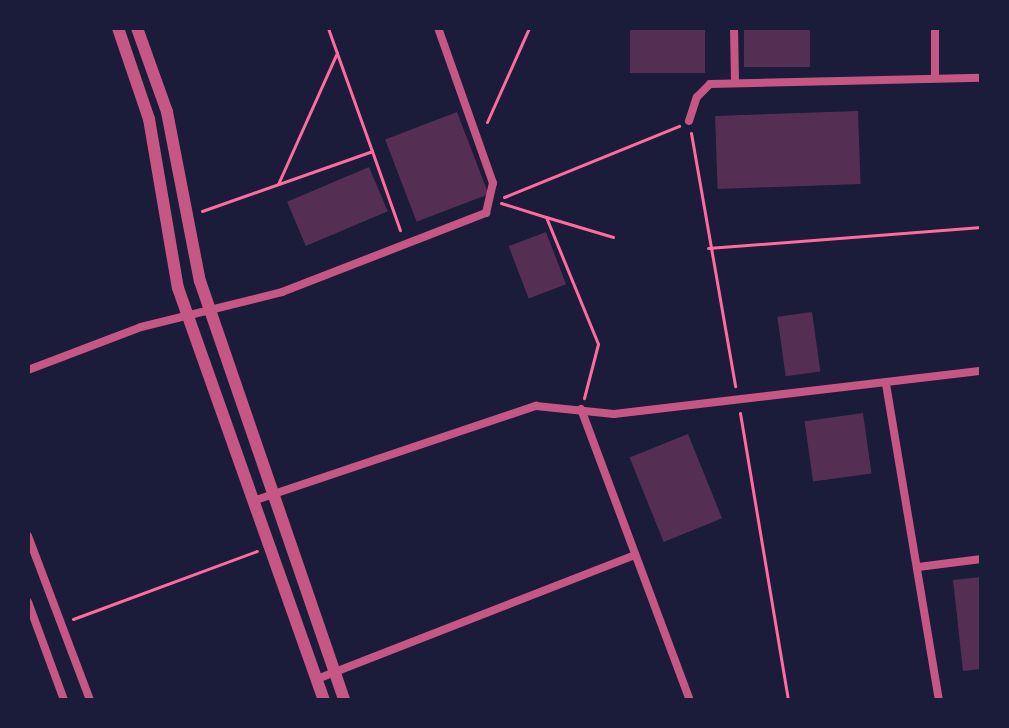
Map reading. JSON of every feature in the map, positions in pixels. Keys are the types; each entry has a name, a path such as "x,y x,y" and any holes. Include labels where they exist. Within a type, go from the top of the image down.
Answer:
{"street":[{"path":"118,28 149,119 187,316 324,700"},
{"path":"137,28 167,112 210,311 271,496 344,700"},
{"path":"28,370 406,246 480,218 493,201 479,141 438,28"},
{"path":"734,28 735,81"},
{"path":"935,28 935,78"},
{"path":"689,121 702,89 735,81 981,78"},
{"path":"149,119 167,112"},
{"path":"253,501 536,406 614,414 981,371"},
{"path":"886,384 939,700"},
{"path":"581,409 690,700"},
{"path":"28,536 90,700"},
{"path":"317,679 635,555"},
{"path":"918,567 981,559"},
{"path":"28,602 64,700"}],"path":[{"path":"328,28 406,246"},
{"path":"479,141 529,28"},
{"path":"278,184 337,53"},
{"path":"493,201 689,121"},
{"path":"199,213 372,151"},
{"path":"493,201 613,237"},
{"path":"546,217 598,344 581,409"},
{"path":"708,248 981,227"},
{"path":"62,623 263,549"}],"building":[{"path":"630,28 705,28 705,73 630,73"},
{"path":"744,28 810,28 810,67 744,67"},
{"path":"858,111 861,184 718,189 715,116"},
{"path":"457,112 489,194 417,222 385,140"},
{"path":"369,167 388,211 306,246 287,202"},
{"path":"546,232 566,284 529,299 509,246"},
{"path":"812,312 820,371 786,376 777,317"},
{"path":"863,413 871,473 813,482 805,421"},
{"path":"688,434 722,518 664,542 630,458"},
{"path":"981,577 981,669 963,671 953,580"}]}
